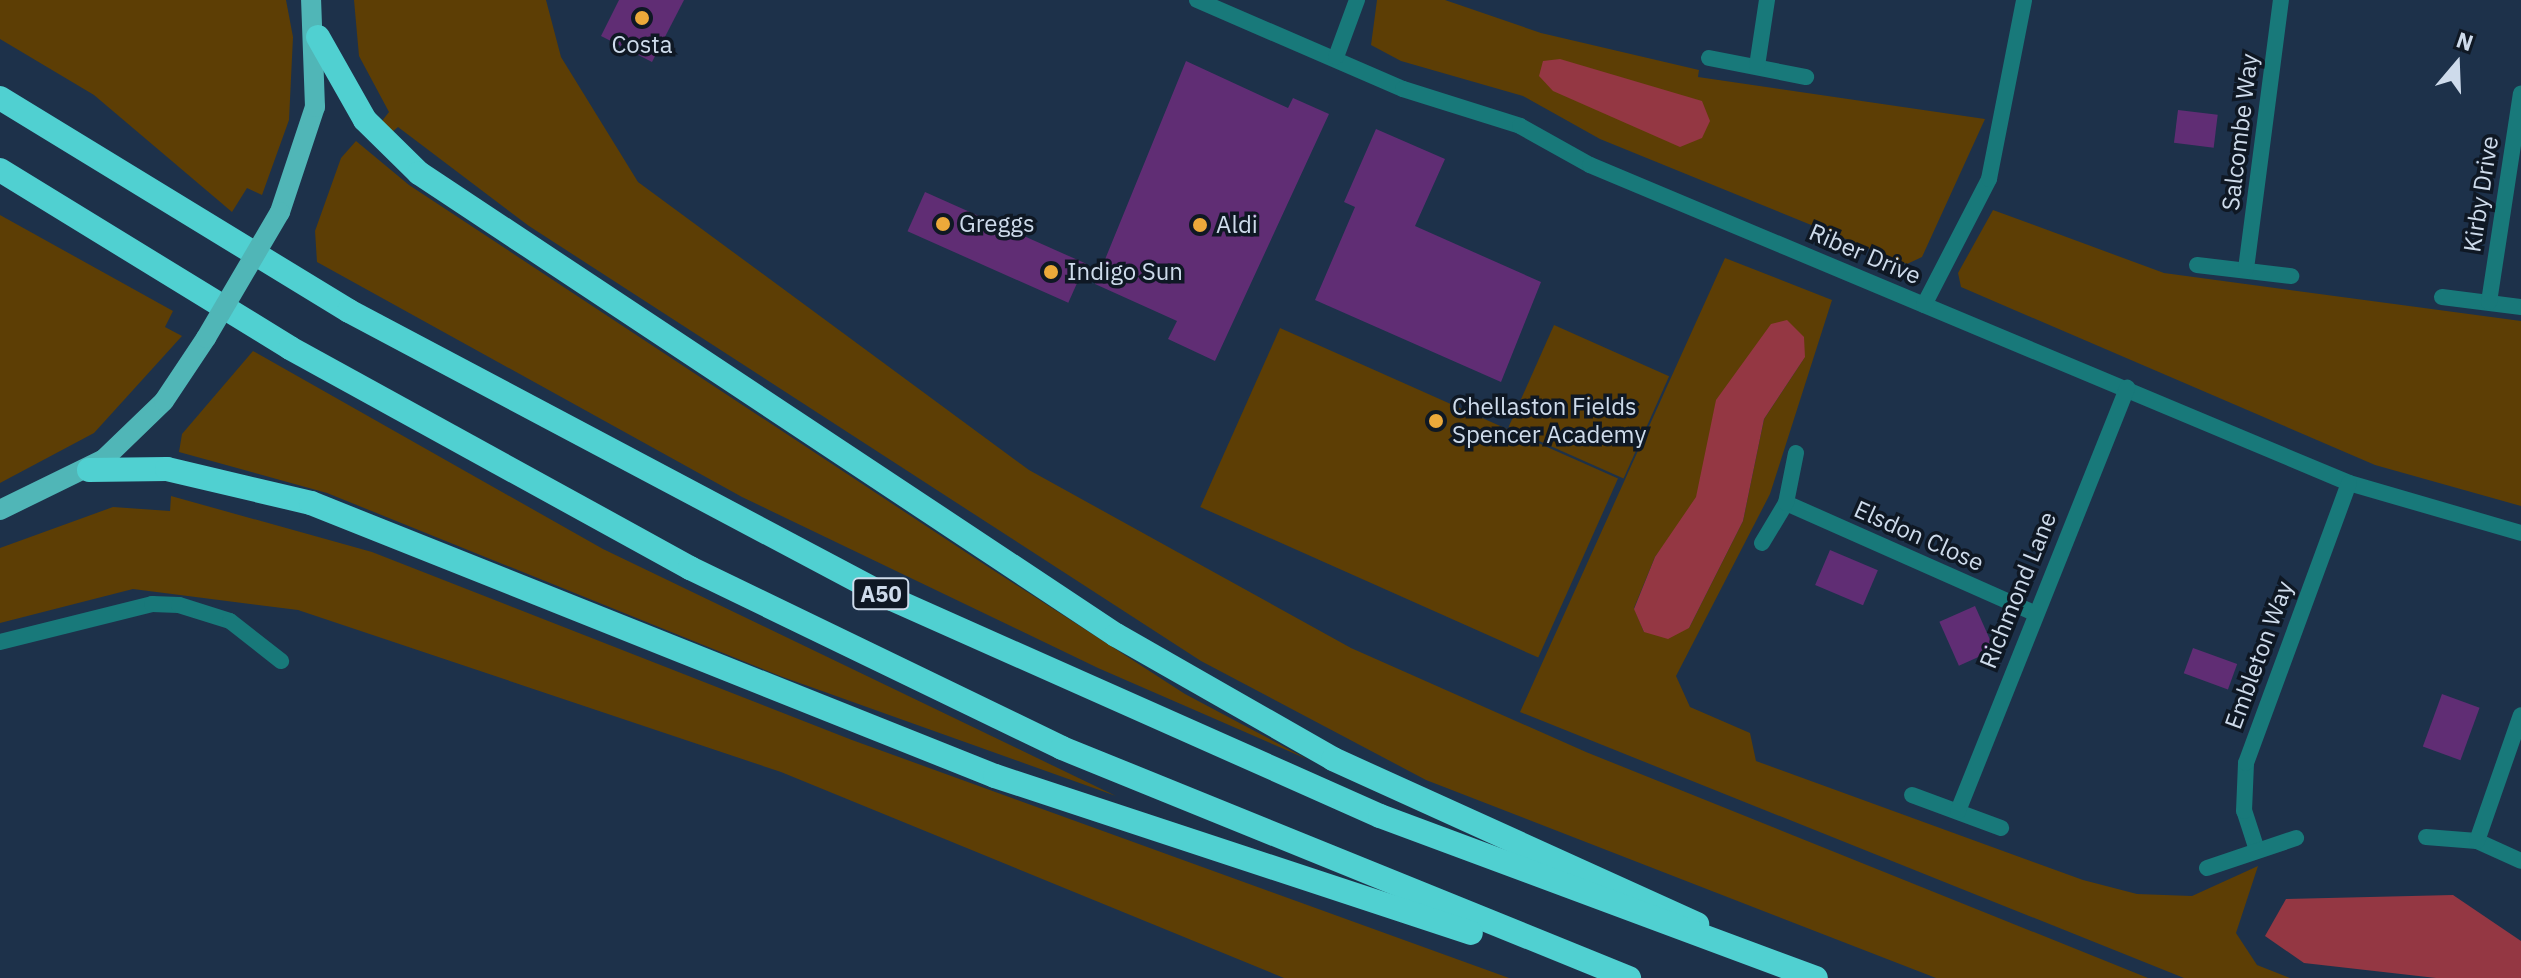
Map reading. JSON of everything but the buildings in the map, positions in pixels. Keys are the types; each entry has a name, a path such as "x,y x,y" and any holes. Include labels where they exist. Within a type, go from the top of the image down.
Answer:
{"highway":[{"path":"316,13 365,120 419,173 1116,635 1333,759 1650,899 1778,966"},
{"name":"A50","path":"0,98 349,311 892,599 1380,816 1816,978"},
{"name":"A50","path":"0,170 290,348 719,582 1062,748 1628,978"},
{"path":"89,470 167,469 311,503 995,776 1406,915 1628,978"}],"main road":[{"path":"0,510 89,470 164,401 206,338 280,212 315,107 316,13"}],"street":[{"name":"Riber Drive","path":"1197,0 1336,57 1403,89 1520,126 1590,165 2349,483 2521,533"},
{"path":"1336,57 1357,0"},
{"path":"1757,66 1767,0"},
{"path":"1924,305 1989,179 2024,0"},
{"name":"Salcombe Way","path":"2246,269 2281,0"},
{"path":"1709,58 1806,77"},
{"name":"Kirby Drive","path":"2489,302 2521,93"},
{"path":"2197,265 2291,276"},
{"path":"2442,297 2521,307"},
{"name":"Richmond Lane","path":"1958,811 2032,612 2127,388"},
{"path":"1762,543 1786,503 1796,453"},
{"name":"Embleton Way","path":"2256,847 2244,811 2246,763 2349,483"},
{"name":"Elsdon Close","path":"1786,503 2032,612"},
{"path":"0,642 152,604 179,605 230,621 281,661"},
{"path":"2477,841 2521,715"},
{"path":"1912,795 2001,828"},
{"path":"2426,837 2477,841 2521,861"},
{"path":"2207,868 2256,847 2296,838"}],"shaded area":[{"path":"0,0 286,0 293,37 289,120 262,195 247,188 232,212 94,95 0,39"},
{"path":"354,0 546,0 561,57 638,182 1029,470 1351,648 1586,752 2148,978 1936,978 1426,780 1201,661 529,226 398,127 391,133 382,121 389,112 359,56"},
{"path":"1377,0 1445,0 1541,33 1699,70 1698,77 1985,119 1922,257 1907,264 1600,139 1523,96 1401,61 1371,45"},
{"path":"1560,59 1702,101 1710,121 1702,138 1680,147 1553,91 1539,76 1543,61"},
{"path":"356,141 409,185 976,559 1185,694 1307,759 1098,668 742,497 317,262 315,231 341,158"},
{"path":"1993,210 2164,273 2521,321 2521,506 2375,465 1961,287 1958,273"},
{"path":"0,215 173,311 165,327 182,336 94,433 0,483"},
{"path":"1725,258 1832,300 1770,494 1676,676 1690,707 1750,733 1756,761 2083,880 2137,894 2192,896 2258,866 2236,933 2257,965 2290,978 2184,978 1520,712","holes":["1805,357 1764,419 1743,521 1689,628 1644,632 1634,608 1655,557"]},
{"path":"1787,320 1804,337 1805,357 1764,419 1743,521 1689,628 1668,639 1644,632 1634,609 1655,557 1696,497 1716,400 1771,324"},
{"path":"1554,325 1669,376 1624,479 1508,427"},
{"path":"1280,328 1618,478 1538,658 1200,507"},
{"path":"253,351 603,549 1116,796 780,676 327,493 179,452 182,434"},
{"path":"171,496 372,552 852,740 1509,978 1284,978 781,772 298,610 133,589 0,623 0,548 113,507 170,511"},
{"path":"2453,895 2521,941 2521,978 2436,978 2304,963 2265,936 2286,899"}],"place":[{"name":"Costa","path":"642,18"},
{"name":"Greggs","path":"943,224"},
{"name":"Aldi","path":"1200,225"},
{"name":"Indigo Sun","path":"1051,272"},
{"name":"Chellaston Fields Spencer Academy","path":"1436,421"}]}
